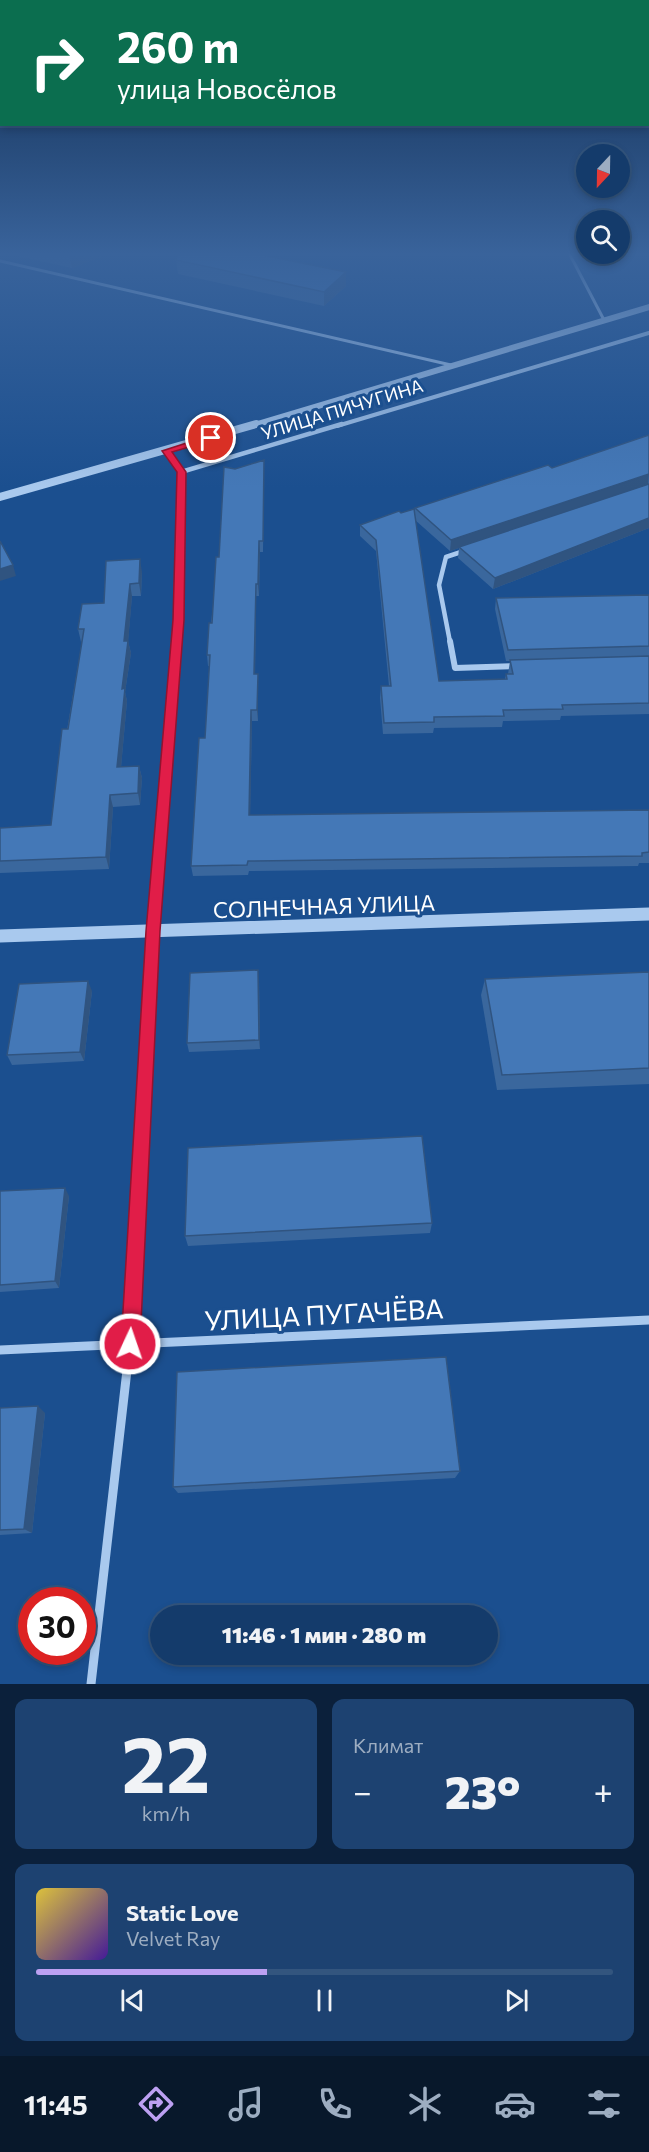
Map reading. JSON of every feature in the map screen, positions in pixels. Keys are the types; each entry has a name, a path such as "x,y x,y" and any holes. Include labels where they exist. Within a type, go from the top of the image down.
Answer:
{"street":[{"path":"0,497 166,451 566,332"},
{"name":"УЛИЦА ПИЧУГИНА","path":"181,472 649,333"},
{"path":"91,1684 130,1344 153,931 178,620 181,472 166,451"},
{"path":"469,549 447,557 439,585 455,668 524,666"},
{"name":"СОЛНЕЧНАЯ УЛИЦА","path":"0,936 649,914"},
{"name":"УЛИЦА ПУГАЧЁВА","path":"0,1350 649,1320"}],"lane":[{"path":"305,332 454,366"}],"building":[{"path":"649,435 649,474 451,540 415,508 548,465 552,468"},
{"path":"264,460 263,541 259,541 258,584 256,584 254,674 258,674 257,710 251,710 249,815 649,810 649,852 642,853 642,856 248,861 247,865 191,866 199,738 205,738 210,655 207,655 209,623 212,623 216,557 219,557 224,467 235,469"},
{"path":"649,484 649,518 495,578 459,547"},
{"path":"414,509 439,681 507,679 506,674 513,674 510,660 649,656 649,703 562,705 563,709 503,710 504,716 434,717 434,722 384,723 381,686 391,686 376,540 360,525 399,511 401,513"},
{"path":"0,541 13,565 0,569"},
{"path":"140,559 139,583 130,584 124,641 128,641 122,689 125,688 117,767 139,766 138,793 110,795 106,857 0,861 0,828 51,825 62,729 68,729 84,629 78,629 82,604 104,603 106,561"},
{"path":"649,595 649,646 508,650 496,598"},
{"path":"258,970 259,1040 187,1043 190,973"},
{"path":"649,972 649,1068 502,1075 485,979"},
{"path":"88,981 80,1052 7,1055 19,984"},
{"path":"422,1136 432,1223 185,1236 188,1148"},
{"path":"65,1188 55,1281 0,1285 0,1191"},
{"path":"446,1357 460,1471 173,1487 177,1372"},
{"path":"38,1406 24,1529 0,1530 0,1408"}],"route":[{"path":"130,1344 153,931 178,620 181,472 166,451 211,438"}]}
